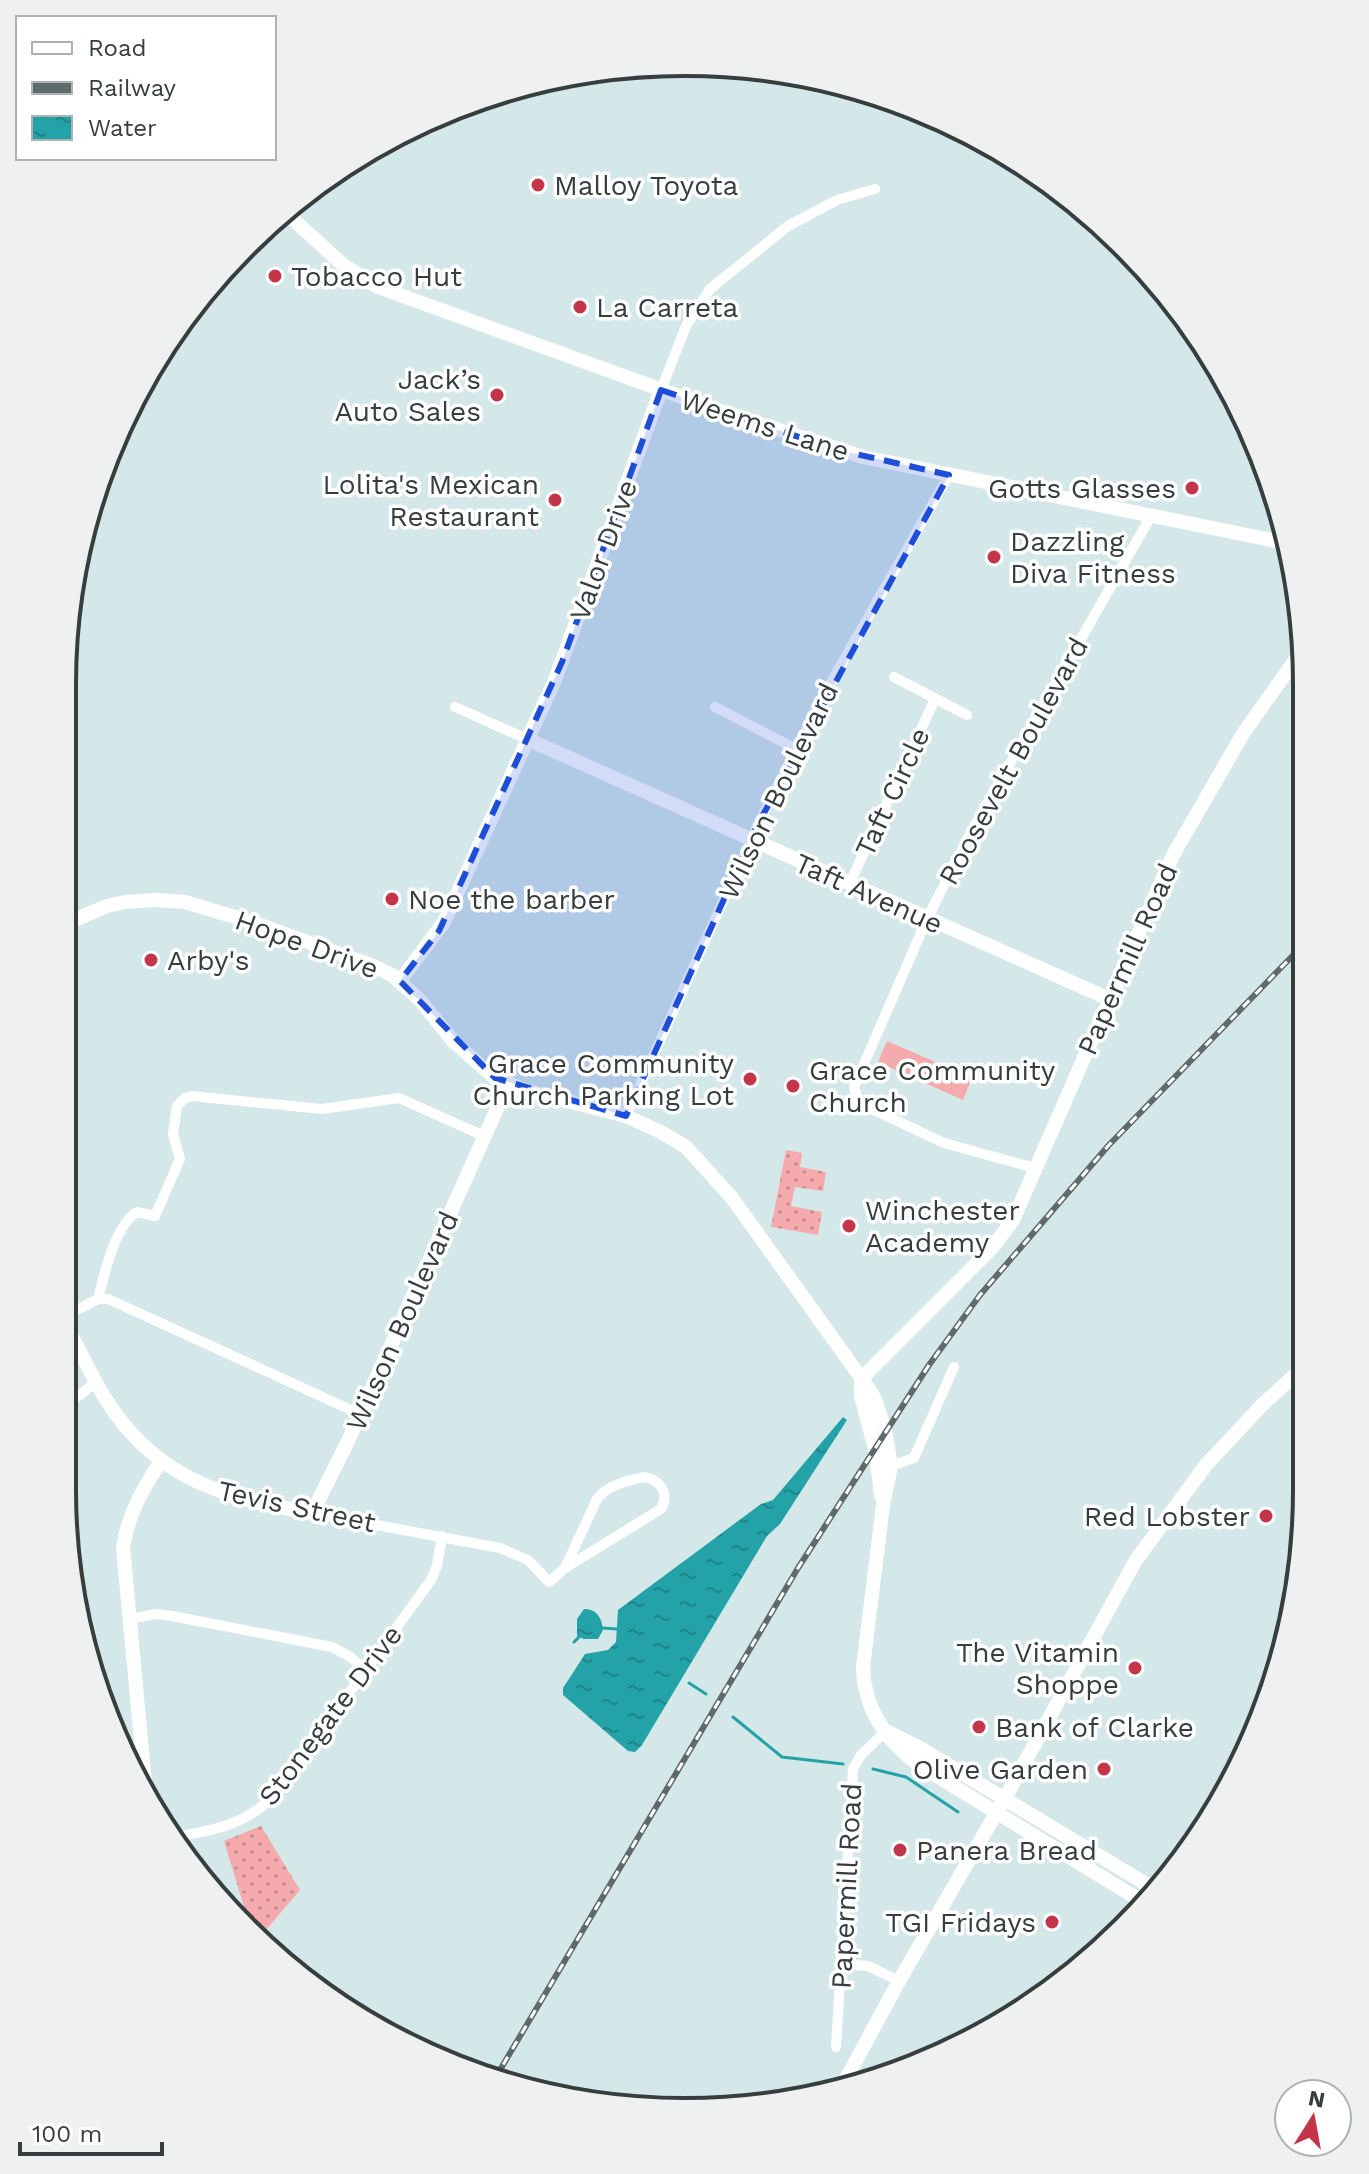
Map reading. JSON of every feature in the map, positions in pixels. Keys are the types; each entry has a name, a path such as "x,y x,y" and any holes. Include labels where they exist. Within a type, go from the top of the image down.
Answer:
{"street":[{"name":"Valor Drive","path":"400,981 444,922 562,662 686,326 710,289 788,226 837,200 875,189"},
{"name":"Weems Lane","path":"293,219 343,265 378,287 661,390 863,457 1275,541"},
{"name":"Wilson Boulevard","path":"626,1116 750,840 827,689 949,475"},
{"name":"Roosevelt Boulevard","path":"1035,1168 944,1143 863,1107 855,1098 855,1082 927,919 983,808 1151,516"},
{"name":"Papermill Road","path":"861,1379 1004,1234 1013,1220 1153,896 1189,825 1256,713 1292,663"},
{"name":"Taft Circle","path":"894,677 967,715"},
{"name":"Taft Circle","path":"849,885 935,699"},
{"name":"Taft Avenue","path":"455,707 1109,999"},
{"path":"715,707 796,749"},
{"name":"Hope Drive","path":"76,919 125,902 185,902 255,923 371,965 400,981 454,1042 485,1070 508,1084 626,1116 661,1132 686,1147 732,1198 861,1379"},
{"name":"Wilson Boulevard","path":"312,1513 360,1414 508,1084"},
{"path":"98,1299 107,1264 126,1220 137,1212 155,1216 180,1159 173,1134 177,1106 185,1098 191,1096 322,1109 399,1098 486,1137"},
{"path":"76,1312 98,1299 108,1299 360,1414"},
{"name":"Tevis Street","path":"76,1344 96,1382 130,1433 161,1461 218,1492 268,1505 442,1536 519,1554 549,1582 565,1568"},
{"path":"891,1466 911,1460 916,1454 954,1367"},
{"path":"848,2075 1005,1799 1121,1584 1161,1522 1226,1443 1293,1377"},
{"path":"861,1379 875,1399 887,1438 891,1466 883,1505 863,1667 864,1687 871,1710 908,1757 1136,1898"},
{"path":"861,1379 861,1396 873,1436 883,1505"},
{"path":"76,1398 96,1382"},
{"path":"143,1767 123,1569 125,1531 136,1498 161,1461"},
{"path":"643,1477 660,1485 665,1496 657,1513 565,1568 603,1492 617,1483 643,1477"},
{"name":"Stonegate Drive","path":"184,1835 230,1826 264,1806 367,1671 431,1580 437,1566 442,1536"},
{"path":"128,1619 143,1615 172,1616 332,1647 367,1671"},
{"path":"886,1731 920,1748 1147,1885"},
{"name":"Papermill Road","path":"836,2047 853,1769 861,1755 886,1731"},
{"path":"841,1964 868,1966 899,1981"}],"highlighted area":[{"path":"661,390 834,449 949,475 758,824 626,1116 495,1078 400,981 439,931 562,662"}],"shaded area":[{"path":"887,1041 972,1078 963,1100 878,1062"},
{"path":"786,1150 802,1153 800,1167 826,1172 823,1191 795,1187 791,1206 822,1212 818,1235 771,1227"},
{"path":"261,1826 300,1890 265,1931 245,1911 224,1841"}],"water":[{"path":"843,1417 847,1420 780,1524 767,1536 642,1745 635,1752 628,1751 563,1695 563,1688 585,1654 608,1650 616,1642 618,1610 761,1504 773,1500"},
{"path":"584,1609 595,1612 600,1618 603,1630 598,1639 577,1636 577,1619"}],"waterway":[{"path":"603,1628 617,1629"},
{"path":"574,1642 579,1637"},
{"path":"689,1683 706,1694"},
{"path":"733,1717 782,1757 843,1764"},
{"path":"873,1769 906,1777 958,1812"}],"railway":[{"path":"500,2069 798,1568 929,1365 980,1295 1108,1146 1293,955"}],"place":[{"name":"Malloy Toyota","path":"538,185"},
{"name":"Tobacco Hut","path":"275,276"},
{"name":"La Carreta","path":"580,307"},
{"name":"Jack’s Auto Sales","path":"497,395"},
{"name":"Gotts Glasses","path":"1192,488"},
{"name":"Lolita's Mexican Restaurant","path":"555,500"},
{"name":"Dazzling Diva Fitness","path":"994,557"},
{"name":"Noe the barber","path":"392,899"},
{"name":"Arby's","path":"151,960"},
{"name":"Grace Community Church Parking Lot","path":"750,1079"},
{"name":"Grace Community Church","path":"793,1086"},
{"name":"Winchester Academy","path":"849,1226"},
{"name":"Red Lobster","path":"1266,1516"},
{"name":"The Vitamin Shoppe","path":"1135,1668"},
{"name":"Bank of Clarke","path":"979,1727"},
{"name":"Olive Garden","path":"1104,1769"},
{"name":"Panera Bread","path":"900,1850"},
{"name":"TGI Fridays","path":"1052,1922"}]}
